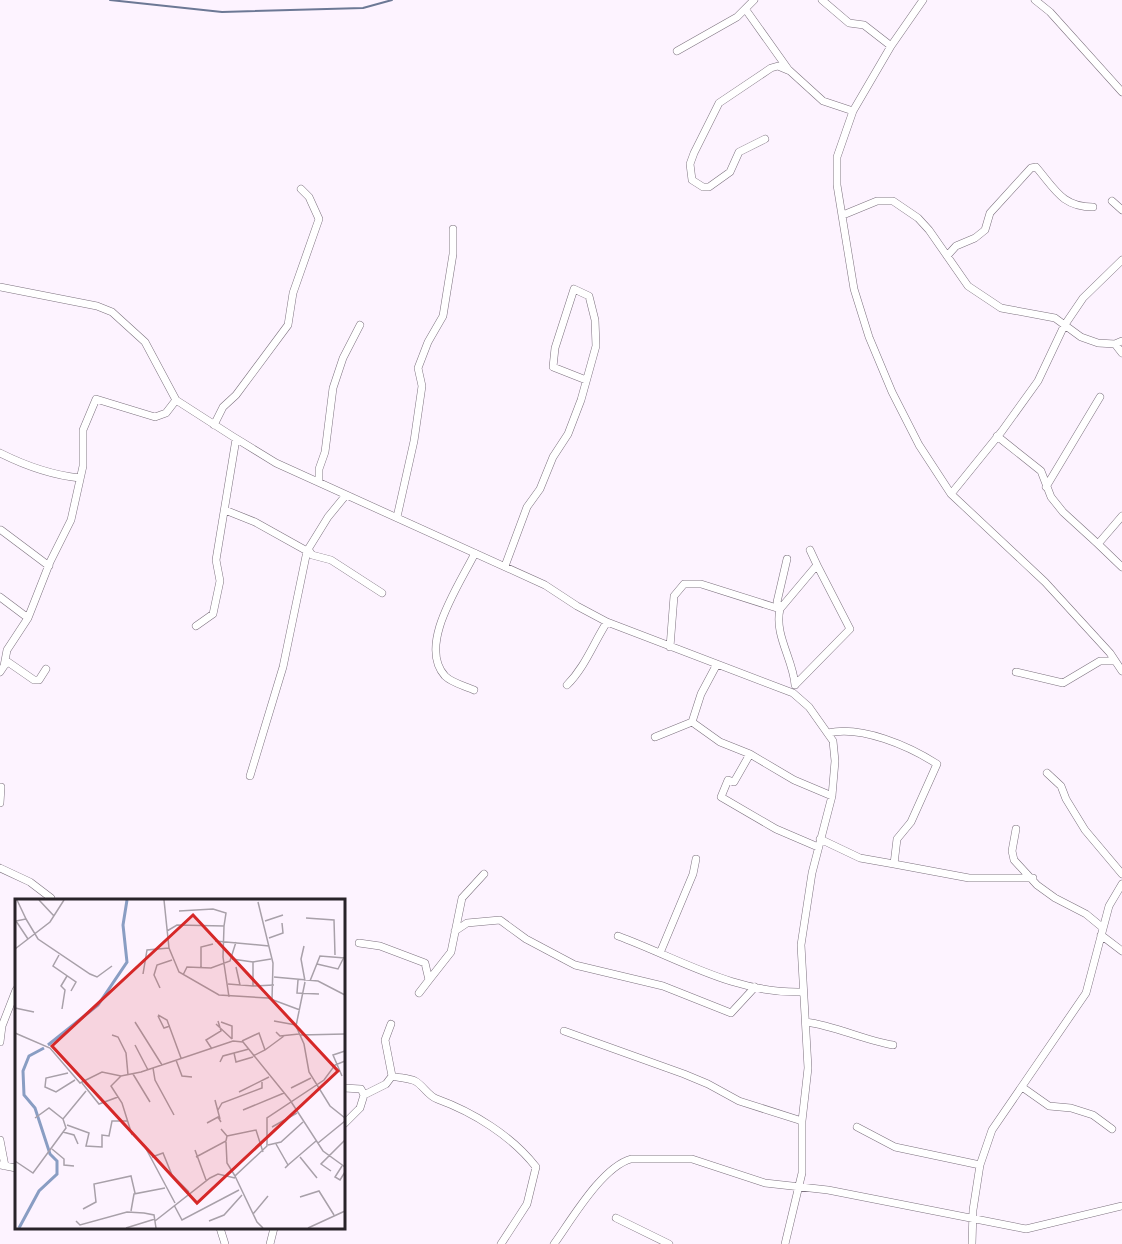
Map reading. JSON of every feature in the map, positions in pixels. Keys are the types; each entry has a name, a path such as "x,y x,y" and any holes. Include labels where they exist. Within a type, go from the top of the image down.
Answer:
{"street":[{"path":"677,51 746,10 754,0"},
{"path":"822,0 849,22 869,29 891,46"},
{"path":"923,0 891,46 853,111 837,157 837,185 854,289 869,337 892,392 919,445 951,494 1038,575 1122,671"},
{"path":"1035,0 1050,12 1122,92"},
{"path":"746,10 790,70 814,96 853,111"},
{"path":"765,139 739,152 730,172 709,187 704,187 692,180 690,164 719,103 771,68 778,66 790,70"},
{"path":"947,256 964,241 981,235 985,230 990,213 1031,168 1036,167 1059,196 1070,204 1093,207"},
{"path":"214,425 223,407 236,395 288,325 293,293 320,219 309,197 301,189"},
{"path":"843,215 877,201 893,201 918,218 968,286 1001,308 1055,318 1064,326 1098,343 1119,343 1122,353"},
{"path":"1112,201 1122,210"},
{"path":"397,517 414,441 422,386 418,368 428,342 442,316 453,254 453,229"},
{"path":"951,494 1038,381 1064,326 1090,290 1122,260"},
{"path":"0,287 96,306 112,312 145,342 176,400 276,463 545,585 607,622 670,648 793,693 808,707 833,741 836,761 832,796 819,843 801,945 808,1068 802,1121 802,1173 785,1244"},
{"path":"505,566 527,507 540,489 553,457 568,434 586,380 596,346 595,320 589,296 574,289 555,348 553,367 586,380"},
{"path":"319,482 319,469 325,452 333,388 343,358 360,325"},
{"path":"1046,487 1100,397"},
{"path":"2,669 7,650 28,618 71,520 83,466 83,430 96,399 155,417 166,413 176,400"},
{"path":"997,436 1041,471 1046,487 1063,512 1122,567"},
{"path":"196,626 213,614 220,581 216,560 236,439"},
{"path":"0,453 22,465 59,476 80,478"},
{"path":"250,776 283,667 308,550 327,517 346,495"},
{"path":"225,510 255,522 308,550 312,555 331,560 382,593"},
{"path":"1098,544 1122,516"},
{"path":"1,530 49,566"},
{"path":"793,693 796,684 850,629 810,550"},
{"path":"474,690 446,677 436,662 435,642 438,629 475,553"},
{"path":"780,609 777,603 787,559"},
{"path":"796,684 793,665 778,625 780,609 817,565"},
{"path":"670,648 674,596 684,584 701,584 780,609"},
{"path":"0,597 28,618"},
{"path":"567,685 582,670 590,650 607,622"},
{"path":"1016,672 1063,683 1100,661 1115,661"},
{"path":"2,669 8,662 34,680 39,680 46,669"},
{"path":"692,722 701,694 717,664"},
{"path":"655,737 668,729 692,722"},
{"path":"692,722 720,742 750,754 794,780 832,796"},
{"path":"828,733 842,730 889,739 937,764 911,822 897,839 894,864"},
{"path":"750,754 734,782 728,780 721,797 776,829 860,858 969,878 1034,878"},
{"path":"1047,773 1061,786 1066,799 1085,830 1122,874"},
{"path":"0,803 1,787"},
{"path":"1016,829 1012,855 1034,878 1037,885 1055,898 1086,914 1122,951"},
{"path":"660,953 693,874 696,860"},
{"path":"0,868 40,889 50,899"},
{"path":"419,993 451,952 462,898 483,874"},
{"path":"972,1244 975,1221 973,1210 980,1165 992,1130 1086,993 1109,906 1122,884"},
{"path":"455,932 467,923 500,920 526,939 574,965 663,986 730,1013 755,987"},
{"path":"618,936 717,979 755,987 803,992"},
{"path":"359,943 380,946 425,963 429,980"},
{"path":"0,1042 2,1026 15,993"},
{"path":"806,1022 838,1028 861,1039 893,1045"},
{"path":"364,1095 386,1084 392,1076 385,1040 391,1024"},
{"path":"564,1031 692,1077 739,1101 802,1121"},
{"path":"392,1076 414,1080 432,1096 447,1100 478,1118 514,1144 536,1167 527,1204 501,1244"},
{"path":"345,1088 361,1089 364,1095 360,1108 345,1123"},
{"path":"1022,1088 1049,1106 1071,1107 1093,1115 1112,1129"},
{"path":"857,1127 895,1147 980,1165"},
{"path":"0,1140 3,1166"},
{"path":"554,1244 608,1174 621,1162 631,1159 692,1159 765,1183 938,1211 975,1221 1026,1229 1038,1228 1122,1206"},
{"path":"616,1218 669,1244"},
{"path":"221,1229 225,1244"},
{"path":"270,1244 274,1229"}],"waterway":[{"path":"110,0 222,12 363,8 392,0"}]}
